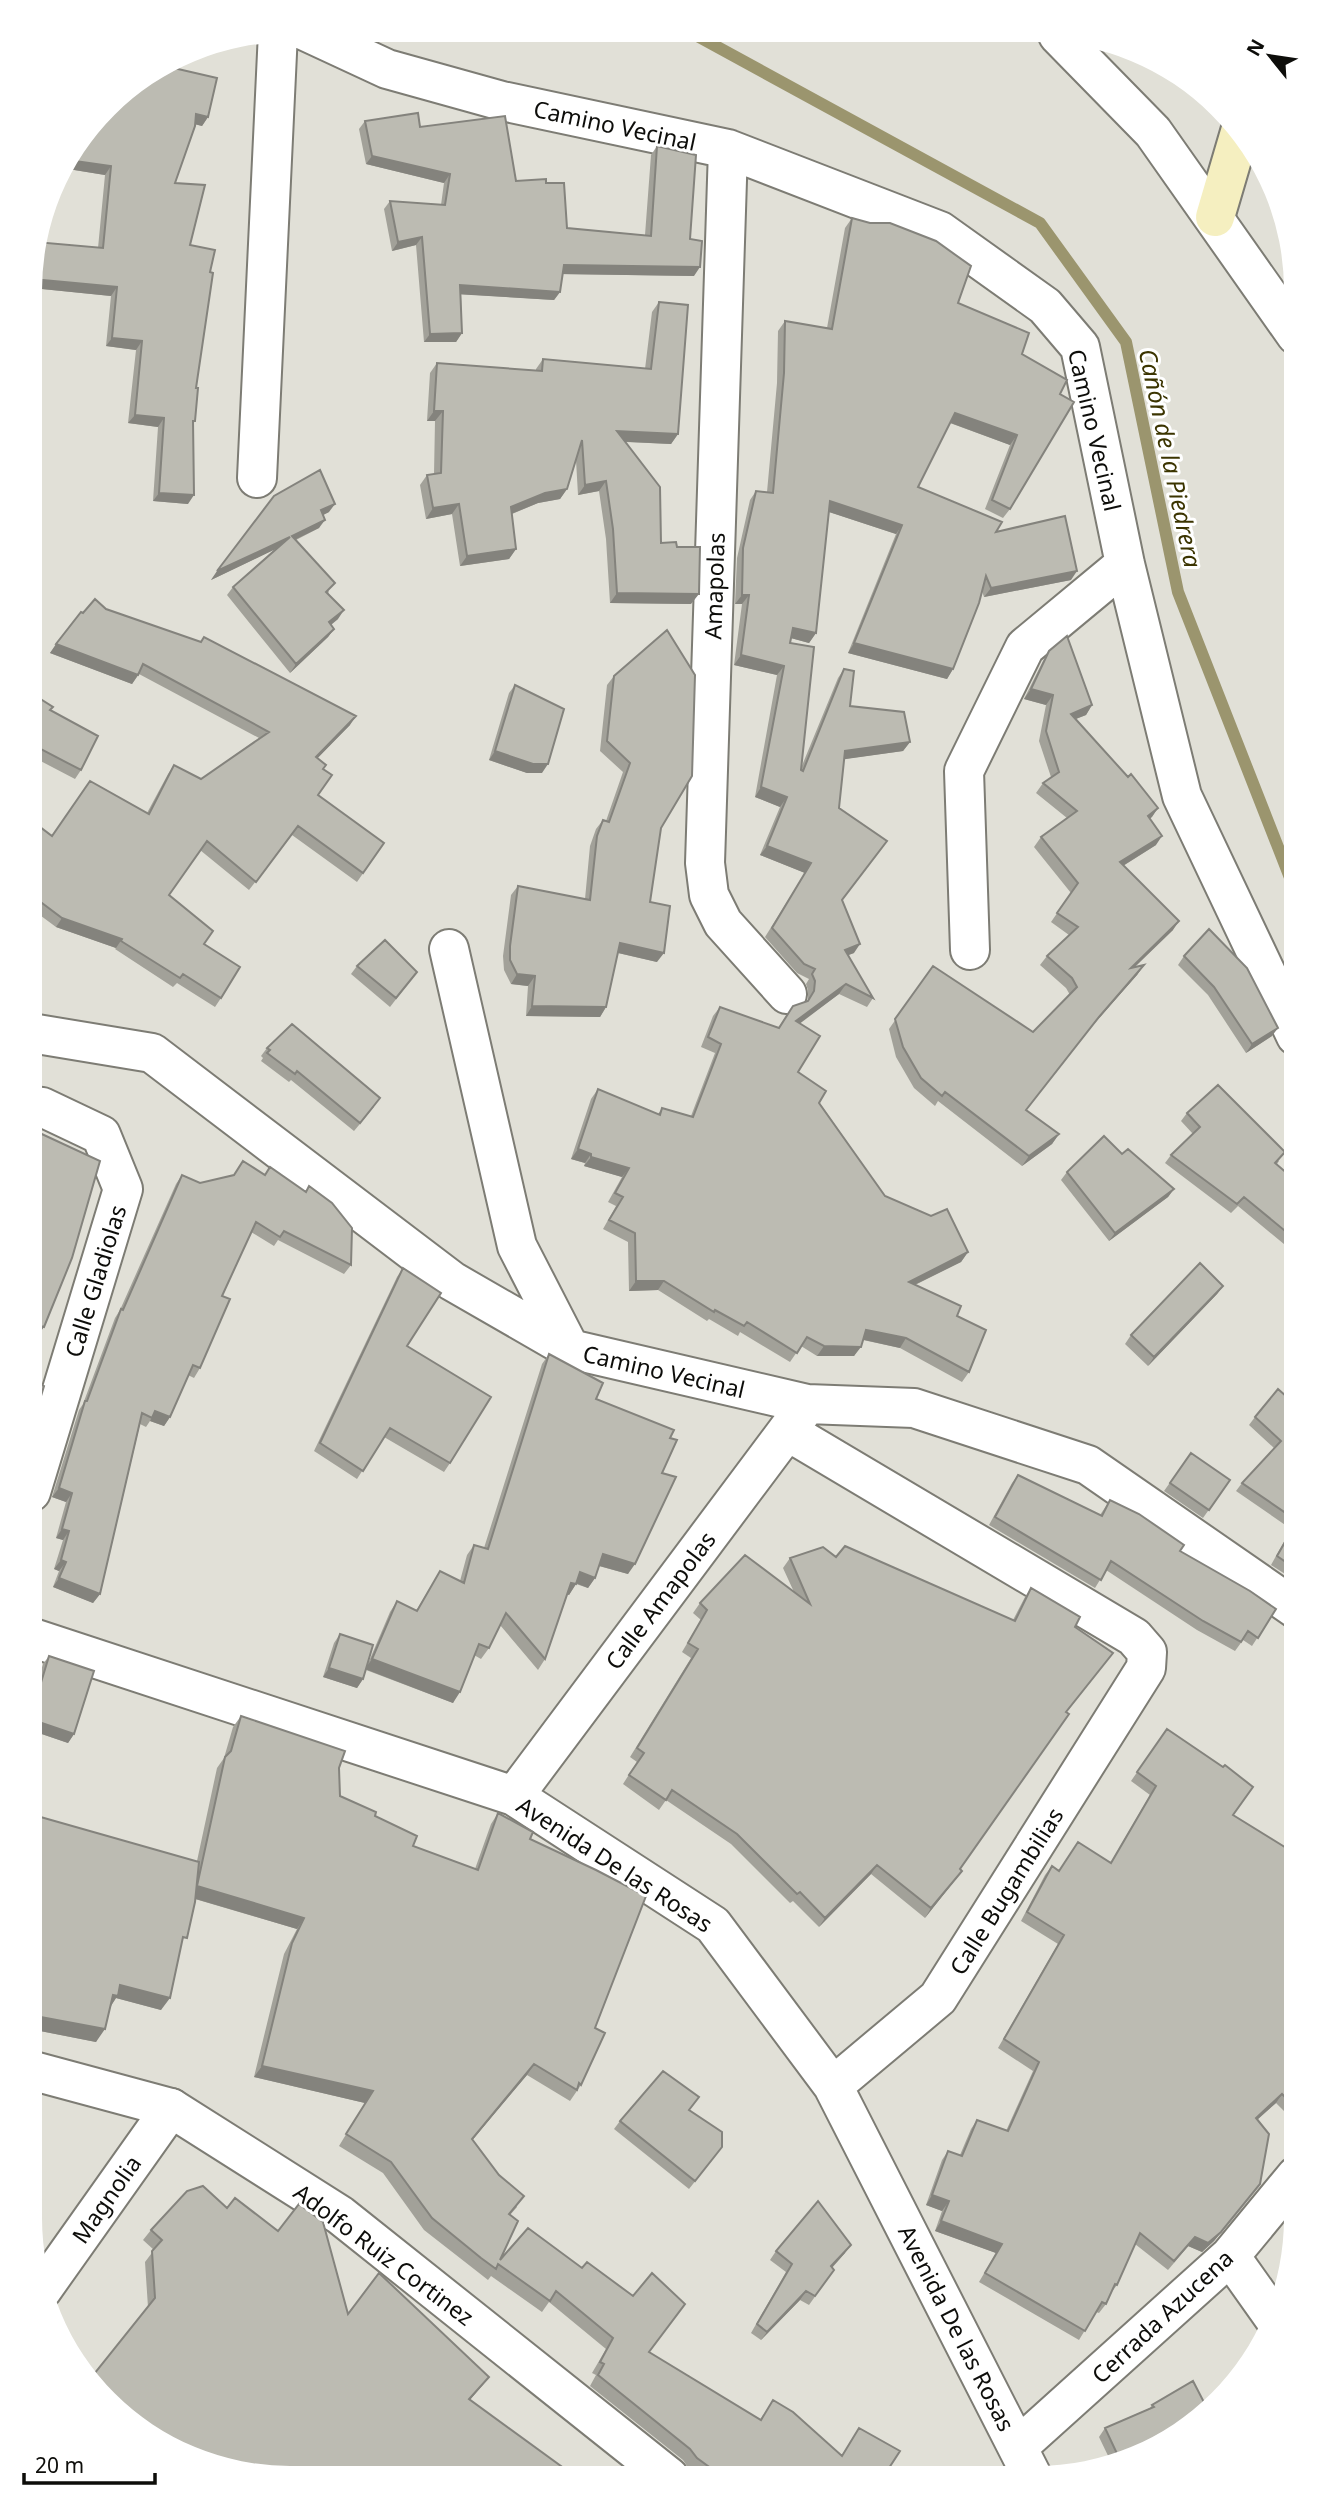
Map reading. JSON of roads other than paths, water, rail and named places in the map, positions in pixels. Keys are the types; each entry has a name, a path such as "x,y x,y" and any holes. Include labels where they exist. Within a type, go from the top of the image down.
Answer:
{"main road":[{"path":"1215,217 1236,144"}],"street":[{"path":"257,478 277,43"},
{"name":"Camino Vecinal","path":"331,43 387,69 502,101 728,149 940,231 1045,306 1080,347 1125,564 1182,796 1284,1011"},
{"path":"1068,44 1153,132 1284,318"},
{"name":"Amapolas","path":"728,149 705,863 709,895 723,923 788,993"},
{"path":"970,950 964,771 1025,647 1125,564"},
{"path":"449,949 517,1246 570,1349"},
{"name":"Camino Vecinal","path":"42,1035 152,1053 452,1281 570,1349 797,1417 914,1408 1088,1465 1284,1601"},
{"name":"Calle Gladiolas","path":"42,1108 101,1135 123,1189 42,1456"},
{"name":"Calle Bugambilias","path":"797,1417 1134,1637 1147,1651 1146,1668 938,1998 833,2086"},
{"name":"Calle Amapolas","path":"514,1796 797,1417"},
{"name":"Avenida De las Rosas","path":"42,1641 514,1796 713,1924 833,2086 1026,2463"},
{"name":"Adolfo Ruiz Cortinez","path":"42,2073 171,2108 340,2214 655,2466"},
{"name":"Magnolia","path":"50,2279 171,2108"},
{"name":"Cerrada Azucena","path":"1026,2463 1230,2256 1284,2190"},
{"path":"1230,2256 1267,2308"}],"waterway":[{"name":"Cañón de la Piedrera","path":"709,42 1040,223 1126,342 1178,592 1284,862"}]}
